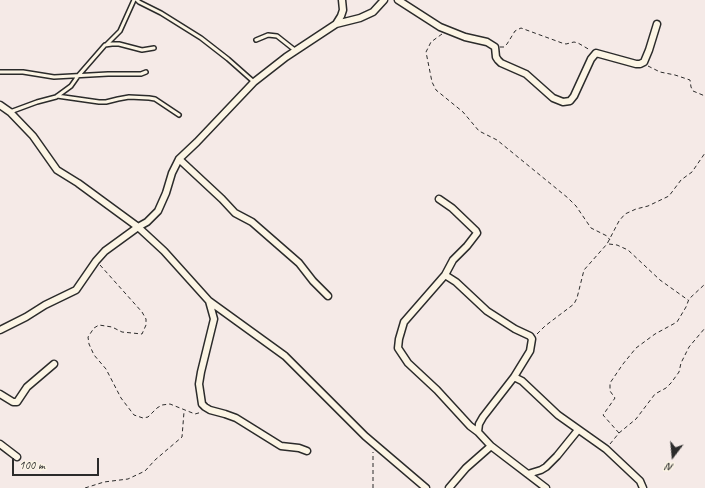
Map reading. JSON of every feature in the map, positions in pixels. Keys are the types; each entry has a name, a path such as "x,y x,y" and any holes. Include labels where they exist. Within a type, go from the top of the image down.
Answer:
{"street":[{"path":"336,24 343,10 342,0"},
{"path":"0,330 76,290 96,261 105,252 147,222 158,211 166,193 172,173 179,159 254,82 336,24 360,18 373,12 384,0"},
{"path":"398,0 446,30 465,37 487,42 495,46 496,57 498,60 526,74 553,98 563,102 570,101 574,96 591,59 596,53 622,61 640,64 644,62 657,24"},
{"path":"0,105 10,112 33,136 57,170 78,183 138,227 164,251 209,301 285,356 371,442 426,488"},
{"path":"179,159 235,213 252,222 299,263 328,296"},
{"path":"439,199 452,208 476,231 477,234 453,260 445,275 404,322 398,348 408,363 437,390 470,426 491,446 546,488"},
{"path":"445,275 456,282 487,311 515,329 530,336 532,339 530,351 514,377 483,417 478,432"},
{"path":"209,301 214,319 199,384 202,404 205,408 236,418 281,446 299,448 307,451"},
{"path":"0,394 13,402 17,402 27,387 54,364"},
{"path":"514,377 522,381 558,415 606,449 640,481 643,488"},
{"path":"528,474 546,467 578,430"},
{"path":"0,444 17,457"},
{"path":"449,488 466,468 491,446"}],"lane":[{"path":"10,112 58,96 71,86 78,76 120,31 136,0 161,13 201,38 254,82"},
{"path":"256,40 268,35 277,36 296,51"},
{"path":"105,46 119,44 142,50 154,48"},
{"path":"0,72 23,72 54,77 141,74 146,72"},
{"path":"58,96 106,102 129,97 149,98 155,99 179,115"}],"path":[{"path":"495,46 504,47 515,31 521,28 566,44 574,42 578,43 596,53"},
{"path":"446,30 431,42 426,52 432,82 436,90 463,112 479,131 497,140 568,198 576,206 591,228 608,237 610,240"},
{"path":"640,64 660,72 690,80 693,91 705,96"},
{"path":"532,339 545,326 574,304 584,270 608,244 619,221 625,214 648,206 669,196 681,180 692,172 705,153"},
{"path":"608,244 617,245 628,250 660,280 688,301"},
{"path":"96,261 142,312 146,319 146,325 142,334 122,332 112,327 99,325 94,328 88,337 89,344 94,354 106,368 120,398 134,415 143,418 148,417 162,405 170,404 195,414 210,410"},
{"path":"619,433 603,415 615,398 610,391 610,384 636,348 655,334 672,327 677,322 691,297 705,284"},
{"path":"606,449 619,433 636,418 655,394 666,388 671,383 679,372 681,363 689,347 705,328"},
{"path":"84,488 104,482 128,480 145,471 155,460 182,437 184,410"},
{"path":"371,442 374,458 373,488"}]}
